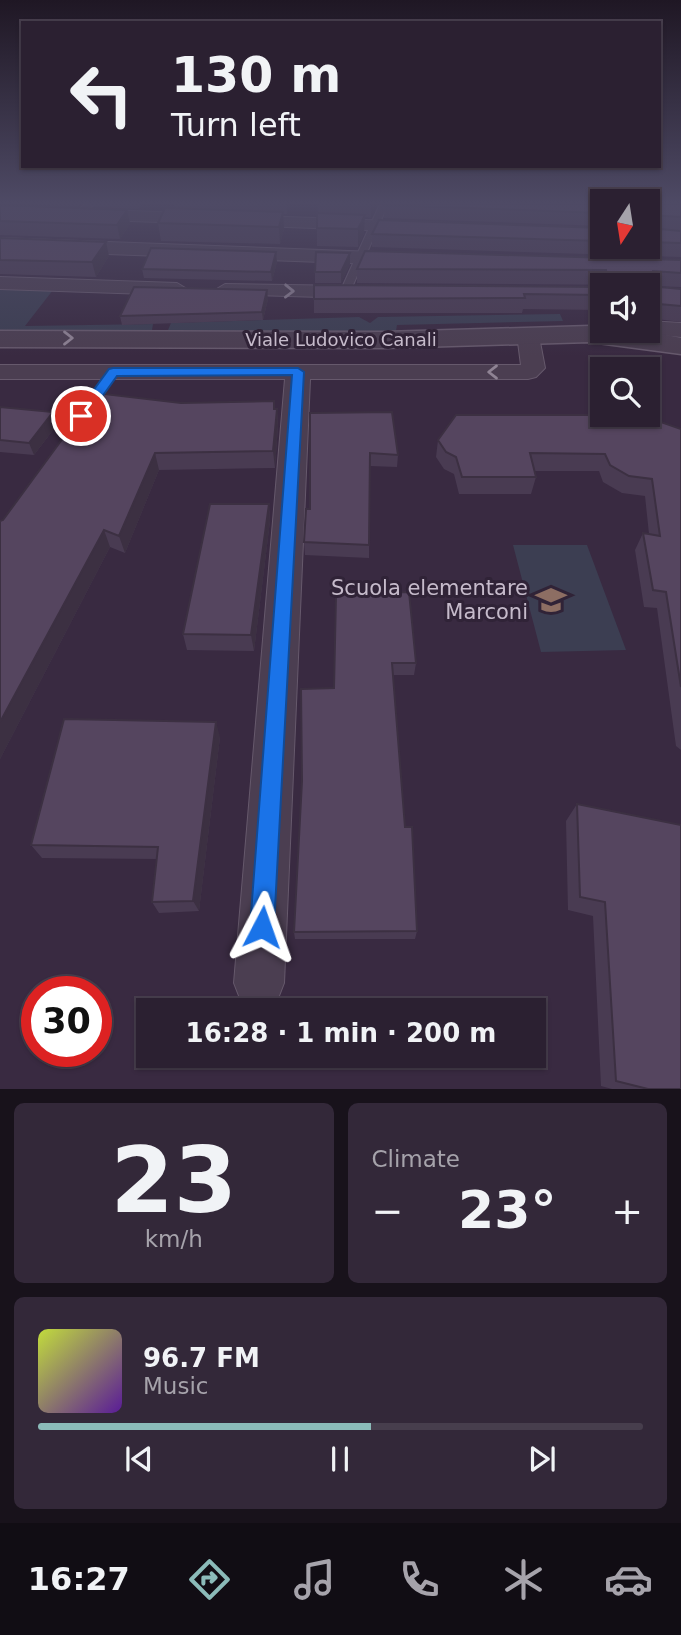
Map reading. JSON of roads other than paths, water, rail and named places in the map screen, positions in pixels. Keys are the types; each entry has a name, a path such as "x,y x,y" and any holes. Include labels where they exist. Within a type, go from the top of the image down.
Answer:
{"street":[{"path":"299,255 429,259"},
{"path":"0,282 371,293"},
{"path":"660,329 681,330"},
{"name":"Viale Ludovico Canali","path":"0,339 441,339 522,332 590,332"},
{"path":"441,339 615,346 681,358"},
{"path":"97,394 137,340"},
{"path":"0,372 527,372 534,368 529,342"},
{"name":"Viale Ludovico Canali","path":"660,342 681,346"},
{"path":"259,983 298,372"}],"lane":[{"path":"345,292 359,257"}],"place":[{"name":"Scuola elementare Marconi","path":"551,600"}]}
